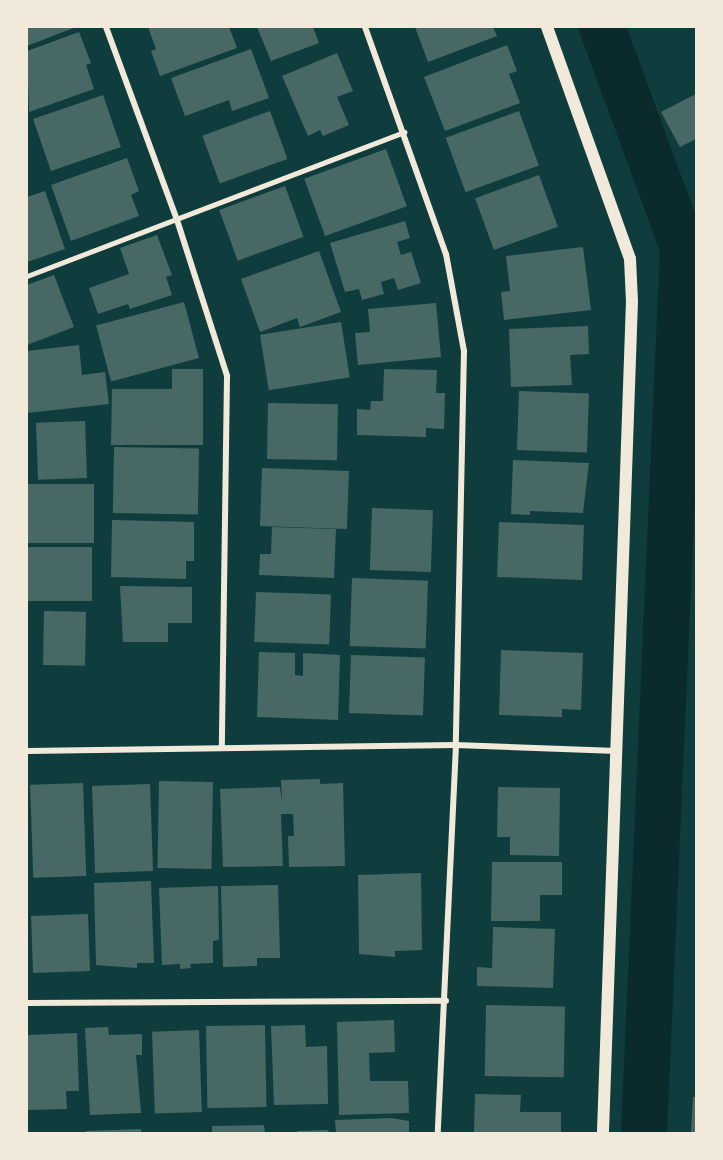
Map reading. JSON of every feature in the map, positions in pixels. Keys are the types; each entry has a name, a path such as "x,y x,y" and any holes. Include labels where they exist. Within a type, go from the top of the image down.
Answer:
{"main road":[{"path":"547,27 630,259 632,301 603,1133"}],"street":[{"path":"106,27 177,220 226,376 222,748"},
{"path":"365,27 446,254 464,351 456,745 446,1001 438,1133"},
{"path":"27,276 404,132"},
{"path":"27,752 456,745 617,751"},
{"path":"27,1003 446,1001"}],"building":[{"path":"27,27 76,27 27,46"},
{"path":"148,27 229,27 237,48 160,76 151,51 156,49"},
{"path":"257,27 313,27 319,43 271,61"},
{"path":"415,27 493,27 497,36 428,62"},
{"path":"79,32 91,63 86,65 94,89 29,112 27,51"},
{"path":"507,45 517,71 509,74 520,103 445,131 424,77"},
{"path":"251,49 269,98 232,111 229,100 185,116 171,78"},
{"path":"337,53 353,91 337,97 349,125 323,136 320,130 308,136 282,76"},
{"path":"696,94 696,139 680,147 661,112"},
{"path":"103,95 121,147 51,171 33,119"},
{"path":"270,111 287,159 220,184 202,136"},
{"path":"519,111 539,166 466,192 446,138"},
{"path":"386,149 407,206 325,236 304,179"},
{"path":"127,158 139,191 131,195 139,216 71,241 51,185"},
{"path":"539,175 558,227 494,250 475,198"},
{"path":"285,186 303,237 238,261 219,210"},
{"path":"45,191 65,249 27,262 27,197"},
{"path":"405,221 410,238 397,242 401,255 411,252 421,283 398,290 394,278 381,282 384,294 362,300 359,289 345,292 330,243"},
{"path":"157,235 172,275 166,277 172,295 130,309 128,304 98,314 89,288 129,274 120,248"},
{"path":"583,247 591,310 504,320 501,292 510,291 506,256"},
{"path":"319,251 341,312 300,327 297,318 260,332 241,279"},
{"path":"54,275 74,327 27,345 27,285"},
{"path":"184,302 199,358 111,382 96,326"},
{"path":"436,303 441,357 358,365 355,333 370,332 368,309"},
{"path":"341,322 350,377 269,390 260,335"},
{"path":"588,326 589,354 570,355 572,385 511,387 509,329"},
{"path":"79,345 82,375 105,372 109,404 27,413 27,351"},
{"path":"172,369 203,369 203,445 111,445 112,389 172,389"},
{"path":"384,369 437,370 436,393 445,393 444,429 426,428 426,437 357,435 357,409 370,410 371,401 383,401"},
{"path":"519,391 589,393 587,452 517,450"},
{"path":"268,403 338,404 337,460 267,459"},
{"path":"85,421 87,478 38,480 36,423"},
{"path":"114,447 199,448 198,514 113,513"},
{"path":"513,460 589,463 583,513 530,511 530,515 511,514"},
{"path":"262,468 349,471 347,529 260,526"},
{"path":"27,484 94,484 94,543 27,543"},
{"path":"372,508 433,510 431,572 370,570"},
{"path":"112,520 194,522 194,561 186,561 186,579 111,577"},
{"path":"499,522 584,525 582,580 497,577"},
{"path":"272,527 336,529 334,578 259,575 260,554 271,554"},
{"path":"27,547 92,547 92,601 27,601"},
{"path":"352,578 428,581 426,649 350,646"},
{"path":"120,586 192,587 192,623 168,623 168,642 123,642"},
{"path":"256,592 331,595 329,645 254,642"},
{"path":"44,611 86,612 85,666 43,665"},
{"path":"501,650 583,653 581,710 562,709 562,717 499,715"},
{"path":"259,652 295,653 295,675 303,676 303,653 340,655 338,720 257,717"},
{"path":"351,655 425,658 423,716 349,713"},
{"path":"320,779 320,784 343,783 345,866 289,867 288,836 294,836 293,814 281,814 283,866 223,867 220,789 280,787 282,803 281,780"},
{"path":"159,781 213,782 211,869 157,868"},
{"path":"83,783 86,876 33,878 30,785"},
{"path":"150,784 153,871 95,873 92,786"},
{"path":"498,787 560,788 559,856 510,855 510,837 497,837"},
{"path":"492,862 562,862 562,895 540,895 540,921 491,921"},
{"path":"421,873 422,950 395,951 395,957 359,954 358,875"},
{"path":"151,881 154,963 137,963 137,968 96,965 94,883"},
{"path":"278,885 280,958 257,958 257,966 223,967 221,886"},
{"path":"218,886 219,940 213,941 213,963 190,964 191,968 180,969 180,964 162,965 159,888"},
{"path":"88,914 90,971 33,973 31,916"},
{"path":"493,927 555,929 553,988 477,986 477,967 492,968"},
{"path":"486,1005 565,1006 564,1077 485,1076"},
{"path":"394,1020 395,1052 369,1053 370,1081 408,1081 409,1113 339,1115 337,1022"},
{"path":"265,1025 266,1107 207,1108 206,1026"},
{"path":"305,1025 306,1047 327,1046 328,1104 274,1105 271,1026"},
{"path":"108,1027 109,1035 142,1034 142,1055 136,1055 141,1113 90,1115 85,1028"},
{"path":"199,1030 202,1112 155,1114 152,1032"},
{"path":"77,1033 79,1091 66,1091 67,1109 28,1110 27,1035"},
{"path":"475,1094 521,1095 520,1112 561,1112 561,1133 474,1133"},
{"path":"693,1097 696,1097 696,1133 691,1133"},
{"path":"391,1118 409,1121 409,1133 336,1133 335,1120"},
{"path":"264,1125 265,1133 212,1133 212,1126"},
{"path":"141,1129 141,1133 86,1133 86,1131"},
{"path":"328,1130 329,1133 297,1133 297,1131"}],"waterway":[{"path":"602,27 683,247 644,1133"},
{"path":"683,247 696,262"}]}
